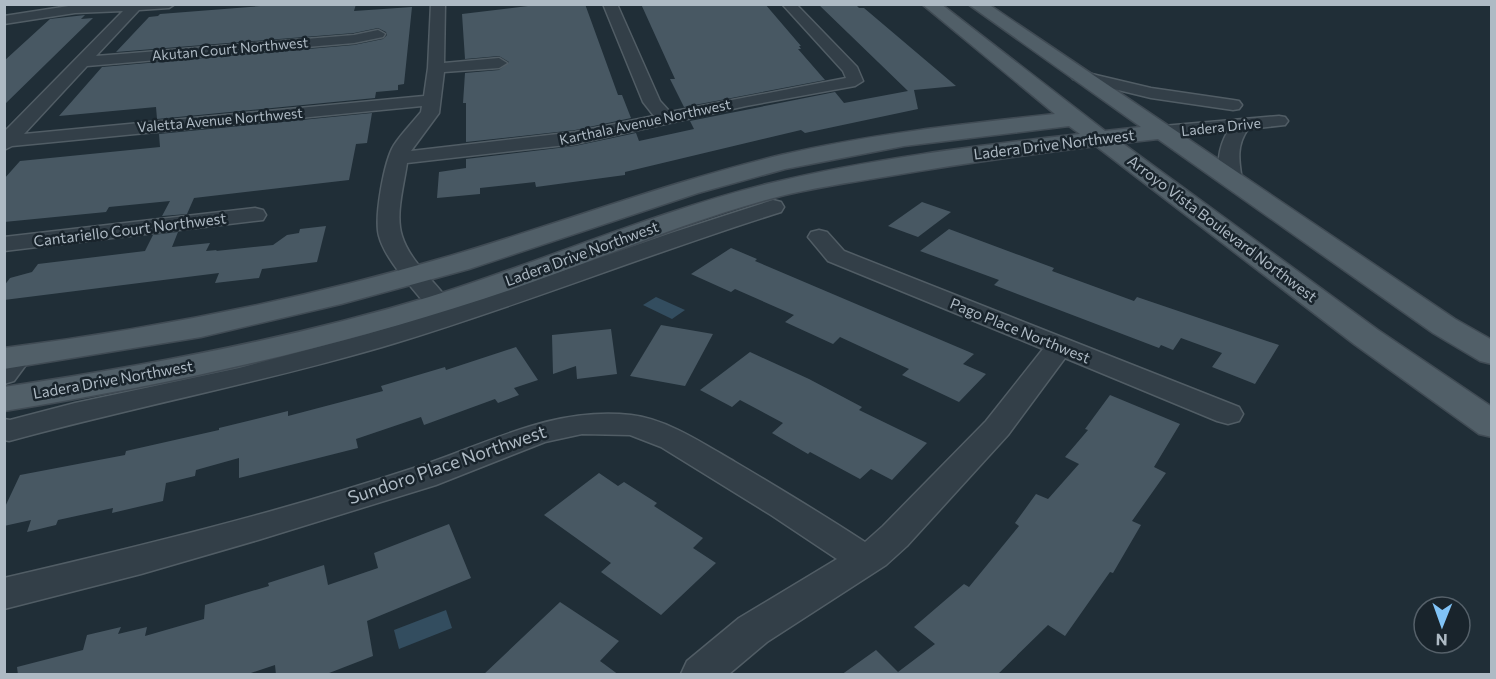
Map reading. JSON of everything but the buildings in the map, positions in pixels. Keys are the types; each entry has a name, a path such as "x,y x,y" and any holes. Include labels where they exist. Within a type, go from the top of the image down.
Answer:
{"main road":[{"name":"Arroyo Vista Boulevard Northwest","path":"930,4 1074,119 1366,337 1491,425"},
{"path":"976,4 1444,326 1491,354"},
{"path":"957,131 1008,117 1022,104 1021,91 973,48 975,40"},
{"name":"Ladera Drive Northwest","path":"8,364 306,304 413,276 524,243 622,208 744,171 833,151 957,131 1135,114"},
{"name":"Ladera Drive Northwest","path":"4,399 78,388 267,350 438,304 757,194 906,165 1069,141 1163,132"},
{"path":"906,165 941,166 1029,156 1070,156 1108,164 1164,185"}],"street":[{"path":"4,20 75,9 169,4"},
{"path":"438,4 436,68 430,113 403,146 398,158 392,184 390,235 413,276 438,304"},
{"path":"610,4 652,102 665,118"},
{"name":"Karthala Avenue Northwest","path":"398,158 575,138 855,81 851,70 788,4"},
{"path":"6,142 134,7"},
{"name":"Akutan Court Northwest","path":"80,62 354,39 378,34"},
{"path":"436,68 499,63"},
{"name":"Ladera Drive","path":"1079,76 1151,93 1237,104 1135,114"},
{"name":"Valetta Avenue Northwest","path":"6,142 432,100"},
{"name":"Ladera Drive","path":"1163,132 1279,121"},
{"path":"1232,180 1228,151 1232,137 1242,124"},
{"path":"4,429 9,431 108,404 186,389 403,333 498,303 682,236 773,207"},
{"name":"Cantariello Court Northwest","path":"4,244 255,215"},
{"name":"Pago Place Northwest","path":"819,237 836,256 1228,414"},
{"path":"701,675 753,630 865,560 895,536 997,428 1060,347"},
{"name":"Sundoro Place Northwest","path":"4,594 130,563 247,530 425,477 538,433 582,424 632,425 672,439 783,506 865,560"}],"water":[{"path":"656,297 685,310 672,319 643,305"},
{"path":"446,610 452,628 399,649 394,630"}]}
